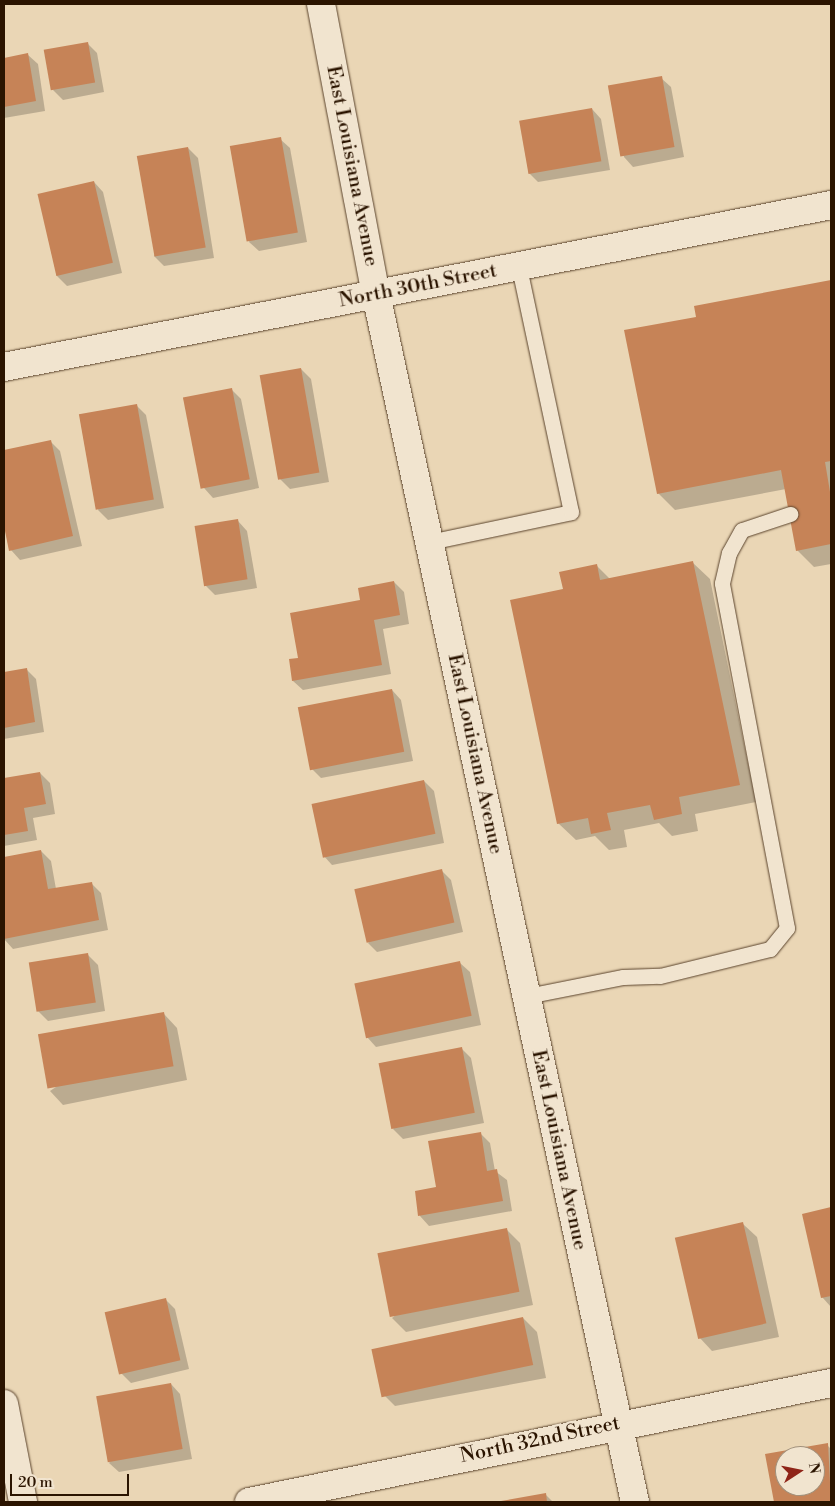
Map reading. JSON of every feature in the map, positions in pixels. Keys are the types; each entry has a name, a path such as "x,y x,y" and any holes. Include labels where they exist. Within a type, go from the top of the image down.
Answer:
{"street":[{"name":"East Louisiana Avenue","path":"321,4 376,294 635,1502"},
{"name":"North 30th Street","path":"4,367 831,205"},
{"name":"North 32nd Street","path":"249,1502 618,1424 831,1383"},
{"path":"4,1404 23,1502"}],"lane":[{"path":"429,542 571,512 519,266"},
{"path":"527,996 623,976 660,976 770,949 787,928 722,583 729,553 742,530 790,514"}],"building":[{"path":"88,42 95,82 51,90 44,50"},
{"path":"28,53 36,101 4,107 4,58"},
{"path":"662,76 675,147 620,156 608,86"},
{"path":"592,108 601,161 529,174 519,121"},
{"path":"281,137 298,233 247,242 230,146"},
{"path":"188,147 206,247 155,256 137,156"},
{"path":"94,181 113,263 56,276 37,194"},
{"path":"831,280 831,461 825,462 831,498 831,544 796,551 781,470 657,494 624,330 696,317 694,306"},
{"path":"301,368 319,472 278,480 260,375"},
{"path":"232,388 250,479 201,489 183,398"},
{"path":"137,404 154,500 96,510 79,414"},
{"path":"51,440 73,536 9,551 4,526 4,450"},
{"path":"238,519 248,579 204,586 195,526"},
{"path":"693,561 740,785 679,797 682,814 654,820 650,805 607,813 611,830 591,834 588,818 557,824 510,600 563,589 559,572 597,564 600,580"},
{"path":"394,581 400,615 374,620 382,665 292,681 289,659 298,658 290,613 360,600 358,588"},
{"path":"27,668 35,722 4,728 4,672"},
{"path":"392,689 404,752 310,770 298,707"},
{"path":"40,772 46,804 24,808 28,831 4,835 4,778"},
{"path":"424,780 435,834 323,858 312,804"},
{"path":"41,850 48,889 92,882 99,920 4,939 4,857"},
{"path":"442,869 454,923 367,943 354,889"},
{"path":"88,953 96,1002 37,1012 29,962"},
{"path":"460,961 472,1016 366,1038 354,983"},
{"path":"164,1012 174,1066 47,1088 38,1034"},
{"path":"462,1047 475,1113 391,1129 379,1063"},
{"path":"481,1132 487,1171 497,1169 503,1201 418,1216 415,1191 436,1187 428,1141"},
{"path":"831,1207 831,1296 821,1298 802,1214"},
{"path":"743,1222 766,1323 698,1339 675,1238"},
{"path":"507,1228 519,1292 390,1317 377,1253"},
{"path":"166,1298 180,1360 119,1375 105,1312"},
{"path":"523,1317 533,1365 382,1397 371,1349"},
{"path":"171,1383 183,1449 108,1462 96,1396"},
{"path":"828,1443 831,1502 774,1502 765,1454 775,1452 775,1496 825,1496 825,1446 811,1446"},
{"path":"546,1493 547,1502 501,1502 501,1501"}]}
